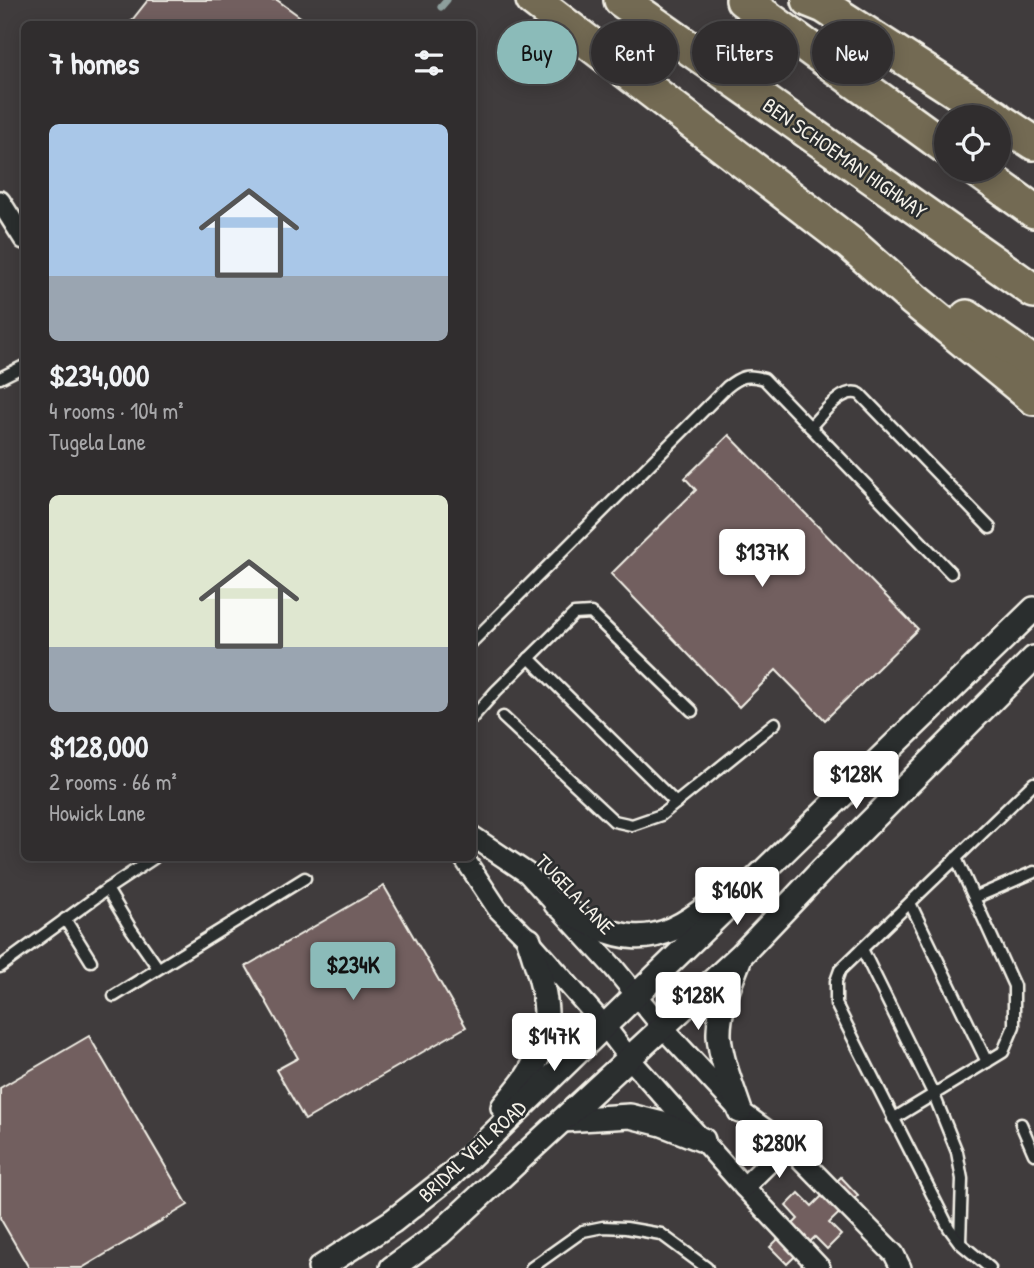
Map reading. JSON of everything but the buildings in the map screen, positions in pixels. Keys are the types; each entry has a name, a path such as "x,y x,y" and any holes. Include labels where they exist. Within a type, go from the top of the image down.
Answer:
{"highway":[{"path":"533,0 851,244 913,299 1034,398"},
{"name":"BEN SCHOEMAN HIGHWAY","path":"621,0 1034,291"},
{"path":"743,0 934,139"},
{"path":"808,0 824,6 978,105"},
{"path":"1011,127 1034,143"},
{"path":"750,165 1034,364"},
{"path":"993,182 1034,211"}],"street":[{"path":"0,201 21,234"},
{"name":"BRIDAL VEIL ROAD","path":"320,1268 393,1221 450,1176 1034,609"},
{"name":"BRIDAL VEIL ROAD","path":"392,1268 439,1234 742,954 1034,658"},
{"path":"556,904 591,926 608,933 630,937 651,936 671,930 696,916 867,769"},
{"name":"TUGELA LANE","path":"476,839 527,873 636,994 662,1027 740,1111 787,1145 894,1254 901,1268"},
{"path":"466,861 497,908 529,940 744,1187 820,1268"},
{"path":"450,1176 530,1073 545,1035 546,1001 529,940"},
{"path":"740,1111 727,1073 719,1036 725,997 742,954"},
{"path":"564,1120 630,1116 662,1124 703,1140"},
{"path":"744,1187 787,1145"}],"lane":[{"path":"0,378 21,368"},
{"path":"476,638 740,376 751,375 764,379 951,573"},
{"path":"810,427 845,393 856,391 990,528"},
{"path":"476,714 574,614 591,613 692,711"},
{"path":"529,658 676,803"},
{"path":"503,717 614,821 632,825 661,815 775,723"},
{"path":"990,1268 960,1243 949,1228 836,1004 836,981 840,970 1034,783"},
{"path":"893,1119 1003,1052 1014,1026 1014,986 957,858"},
{"path":"0,967 149,861"},
{"path":"974,898 1034,872"},
{"path":"114,996 305,878"},
{"path":"107,889 158,968"},
{"path":"910,903 987,1062"},
{"path":"65,919 90,961"},
{"path":"862,949 934,1095 957,1152 962,1179 960,1243"},
{"path":"1021,1124 1034,1154"},
{"path":"531,1268 583,1231 603,1227 661,1234 707,1268"}],"waterway":[{"path":"441,7 447,0"}]}
